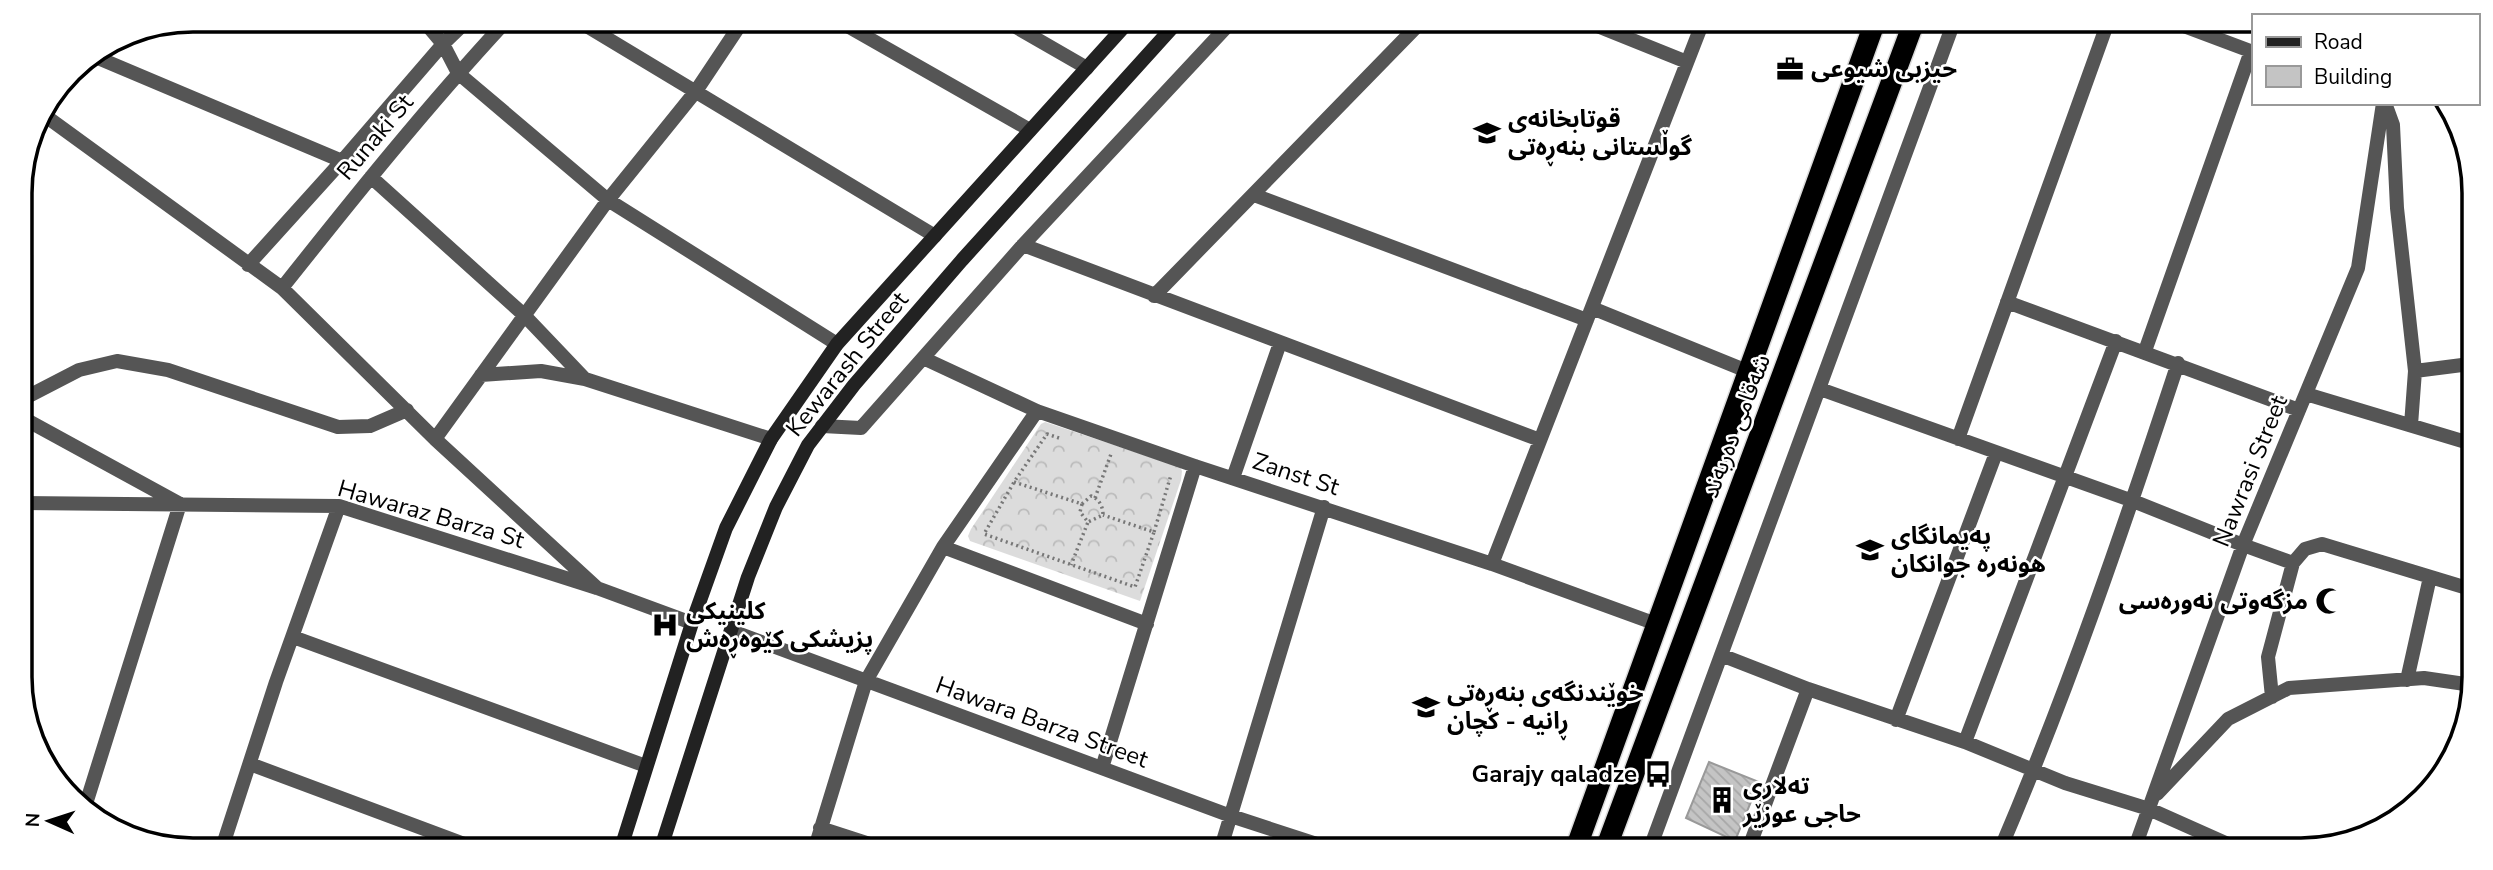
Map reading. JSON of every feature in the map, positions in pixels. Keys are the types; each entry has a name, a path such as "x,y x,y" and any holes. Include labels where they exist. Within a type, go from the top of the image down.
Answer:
{"highway":[{"name":"شەقامی دەربەند","path":"1579,838 1659,625 1747,371 1871,32"},
{"name":"شەقامی دەربەند","path":"1609,838 1910,32"}],"main road":[{"name":"Kewarash Street","path":"624,838 692,624 726,528 771,439 837,344 1119,32"},
{"name":"Kewarash Street","path":"664,838 761,541 792,474 822,426 962,260 1168,32"}],"street":[{"path":"433,32 443,44 458,73 608,200 837,344"},
{"name":"Runaki St","path":"248,264 455,32"},
{"name":"Runaki St","path":"282,288 371,177 496,32"},
{"path":"597,32 935,236"},
{"path":"435,439 608,200 696,91 735,32"},
{"path":"858,32 1030,130"},
{"path":"1025,32 1087,68"},
{"path":"822,426 861,428 1023,245 1222,32"},
{"path":"1154,296 1411,32"},
{"path":"1612,32 1687,62"},
{"path":"1492,564 1699,32"},
{"path":"1653,838 1950,32"},
{"path":"1958,439 2104,32"},
{"path":"2145,351 2252,51 2200,32"},
{"path":"102,60 342,161"},
{"name":"Nawrasi Street","path":"2139,838 2243,545 2358,268 2384,105"},
{"path":"2385,105 2393,125 2397,208 2415,370 2410,425"},
{"path":"50,119 282,288 435,439 597,588"},
{"path":"371,177 524,315 585,379"},
{"path":"1254,195 1747,371"},
{"path":"1023,245 1540,440"},
{"path":"2007,302 2178,363 2299,410"},
{"path":"1965,742 2116,341"},
{"path":"1233,478 1280,343"},
{"name":"Zanst St","path":"923,358 1037,411 1492,564 1659,625"},
{"path":"32,394 79,370 117,361 167,370 338,427 370,426 407,410"},
{"path":"2005,838 2035,769 2133,501 2178,363"},
{"path":"2415,370 2462,365"},
{"path":"481,375 541,372 585,379 771,439"},
{"path":"1820,389 2133,501 2293,562"},
{"path":"2306,394 2462,441"},
{"path":"817,838 866,681 943,547 1037,411"},
{"path":"32,423 180,504 87,799"},
{"path":"1896,720 1996,453"},
{"path":"1102,768 1195,466"},
{"name":"Hawaraz Barza St","path":"32,503 339,506 597,588 692,624"},
{"path":"225,838 339,506"},
{"path":"1224,838 1324,507"},
{"path":"2272,697 2268,657 2293,562 2305,549 2322,544 2462,587"},
{"path":"943,547 1147,624"},
{"path":"2407,680 2430,577"},
{"name":"Hawara Barza Street","path":"732,631 1231,816 1300,838"},
{"path":"293,637 646,766"},
{"path":"1721,655 1808,689 1965,742 2065,783 2152,803 2218,838"},
{"path":"2152,803 2228,719 2289,688 2424,678 2461,683"},
{"path":"1752,838 1808,689"},
{"path":"250,764 448,838"},
{"path":"820,828 851,838"}],"path":[{"path":"1060,438 1047,434 1014,482 984,534 1135,587 1171,473"},
{"path":"1095,498 1111,454 1123,458"},
{"path":"1014,482 1082,504"},
{"path":"1088,522 1080,512 1082,504 1091,496 1102,506 1103,515"},
{"path":"1071,565 1088,522 1103,515 1154,532"}],"green space":[{"path":"1045,422 1180,467 1181,480 1140,601 970,541 968,536 971,529 1041,424"}],"building":[{"name":"تەلاری حاجی عوزێر","path":"1709,762 1759,782 1736,838 1729,838 1686,818"}],"place":[{"name":"حیزبی شیوعی","path":"1790,69"},
{"name":"قوتابخانه‌ی گوڵستانی بنه‌ڕه‌تی","path":"1487,133"},
{"name":"پەیمانگای هونەرە جوانکان","path":"1870,550"},
{"name":"مزگەوتی نەورەسی","path":"2329,601"},
{"name":"كلینیكی پزیشكی كێوەڕەش","path":"665,625"},
{"name":"خوێندنگەی بنەڕەتی ڕانیە - کچان","path":"1426,707"},
{"name":"Garajy qaladze","path":"1658,774"},
{"name":"تەلاری حاجی عوزێر","path":"1722,800"}]}
